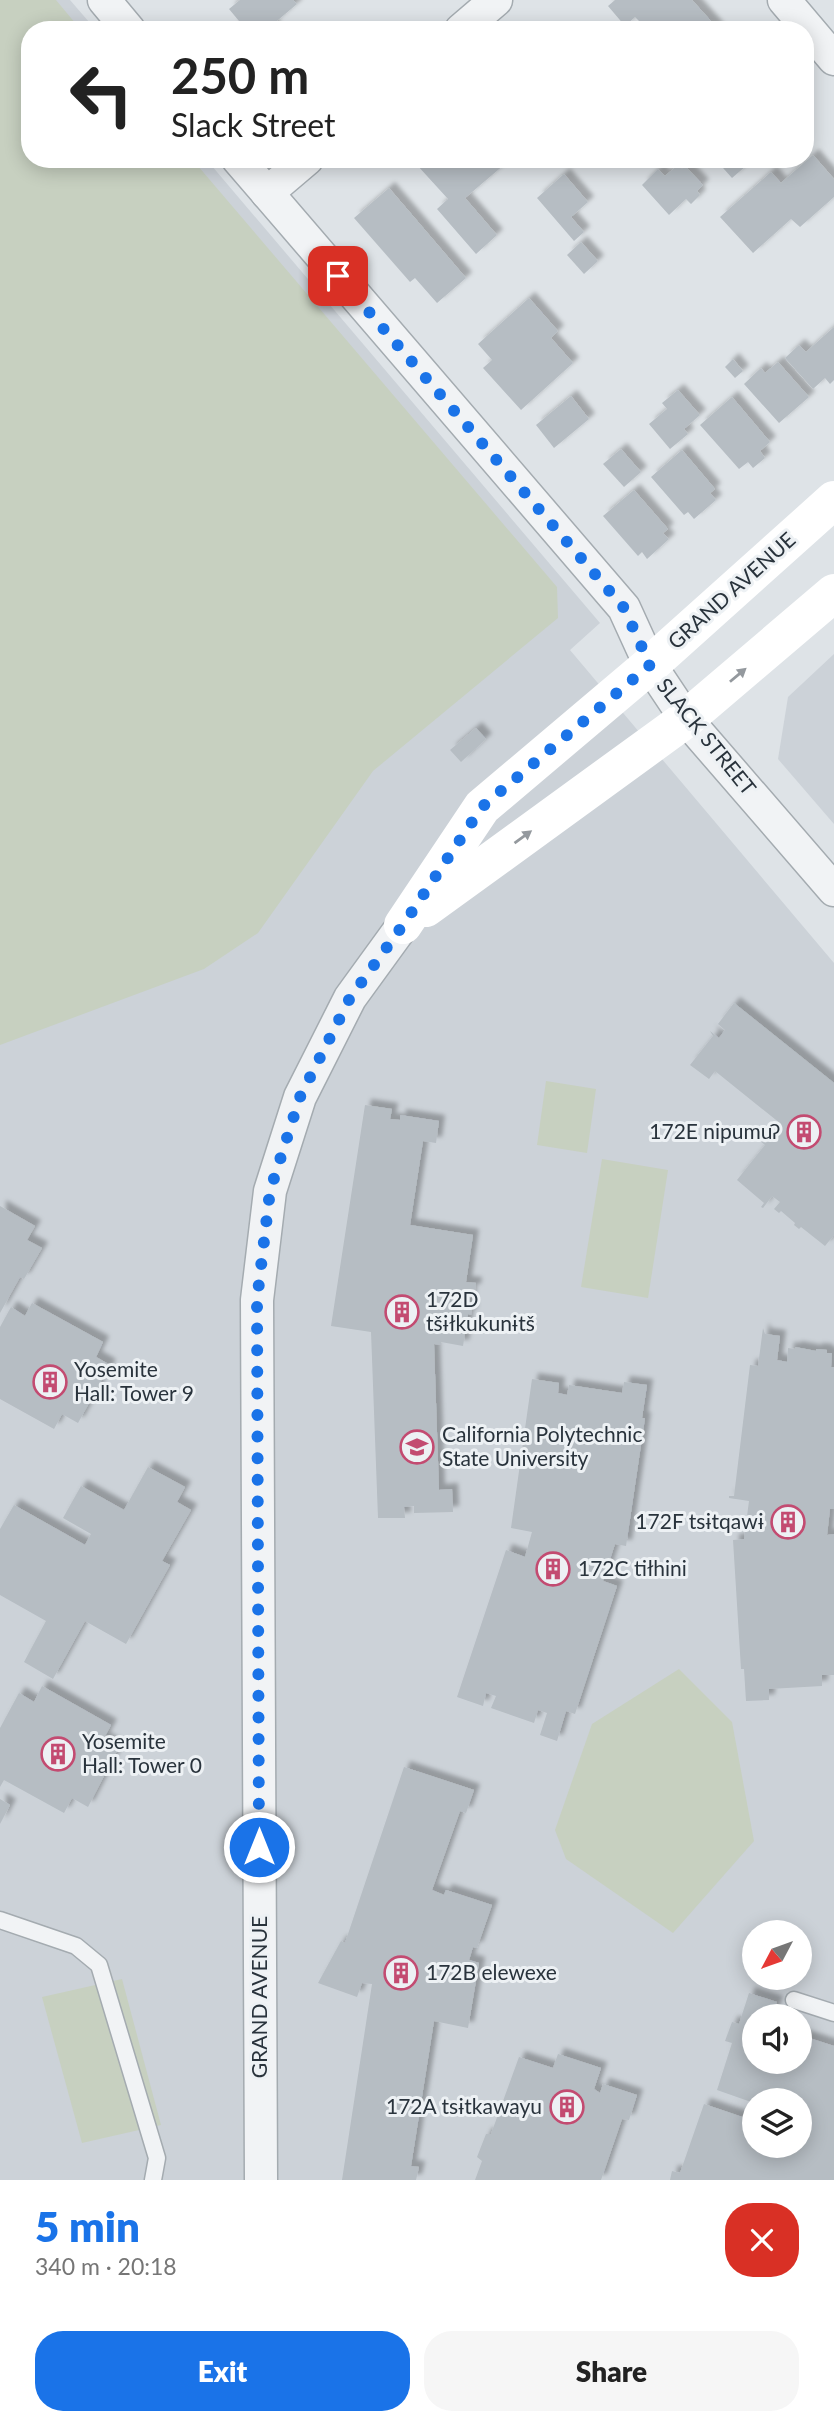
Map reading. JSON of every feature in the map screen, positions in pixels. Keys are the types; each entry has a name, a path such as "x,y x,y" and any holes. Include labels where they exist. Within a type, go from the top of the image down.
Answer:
{"street":[{"path":"104,0 122,21"},
{"path":"472,21 496,0"},
{"path":"784,0 802,21"},
{"path":"814,35 834,59"},
{"name":"SLACK STREET","path":"246,168 624,608 650,665 686,719 834,890"},
{"path":"267,193 296,168"},
{"name":"GRAND AVENUE","path":"261,2180 257,1300 270,1191 300,1097 350,998 482,807 650,665 834,500"},
{"name":"GRAND AVENUE","path":"403,925 686,719 834,593"}],"lane":[{"path":"0,1920 76,1946 99,1965 157,2158 153,2180"},
{"path":"794,2000 834,2013"}],"shaded area":[{"name":"California Polytechnic State University","path":"0,0 70,0 88,21 21,21 21,168 214,168 600,623 570,650 834,963 834,2180 0,2180"},
{"path":"834,654 834,824 778,759 788,697"}],"green space":[{"path":"0,0 56,0 74,21 21,21 21,168 200,168 557,587 558,618 373,771 258,933 204,969 0,1045"},
{"path":"546,1081 596,1089 587,1153 537,1145"},
{"path":"602,1159 668,1170 648,1298 581,1287"},
{"path":"679,1669 732,1722 754,1841 673,1933 566,1859 555,1830 592,1724"},
{"path":"122,1979 161,2125 82,2143 42,1997"}],"building":[{"path":"240,0 293,0 297,4 277,21 239,21 229,9"},
{"path":"615,0 692,0 711,21 639,21 635,17 631,21 621,21 608,6"},
{"path":"814,156 834,179 834,197 800,227 791,219 753,253 720,217 771,172 781,183 798,168 814,168"},
{"path":"420,168 500,168 465,198 497,235 476,254 437,209 448,199"},
{"path":"674,168 687,168 703,185 697,191 700,195 691,204 686,199 669,215 642,185 658,169 665,176"},
{"path":"723,168 744,168 732,178"},
{"path":"564,174 588,202 571,217 584,232 574,241 537,198"},
{"path":"389,188 466,278 437,303 415,278 410,282 354,218"},
{"path":"581,242 598,261 584,274 567,255"},
{"path":"529,298 558,331 551,338 573,363 521,410 483,368 492,360 478,344"},
{"path":"834,327 834,380 830,384 825,378 813,389 785,358 799,345 806,352"},
{"path":"733,359 743,371 735,378 725,367"},
{"path":"778,362 809,397 779,423 744,384 761,368 765,373"},
{"path":"678,390 700,415 684,429 688,434 670,449 649,424 667,409 662,403"},
{"path":"571,396 589,419 554,448 536,425"},
{"path":"732,397 770,442 760,451 765,458 753,468 748,462 739,469 700,425"},
{"path":"621,449 641,472 624,487 603,464"},
{"path":"682,450 715,489 710,493 716,500 694,519 688,512 684,515 651,477"},
{"path":"634,490 668,529 663,533 669,539 647,559 642,552 638,556 603,516"},
{"path":"476,728 486,739 461,762 450,750"},
{"name":"172E nipumuʔ","path":"734,1003 834,1083 834,1235 825,1246 801,1227 799,1229 781,1211 779,1213 774,1209 780,1202 772,1196 763,1208 761,1207 764,1203 737,1180 765,1145 760,1141 766,1143 781,1124 715,1071 709,1079 690,1065 713,1036 710,1031 719,1038 725,1030 718,1024"},
{"name":"172D tšɨłkukunɨtš","path":"365,1105 392,1109 390,1119 400,1120 400,1115 439,1121 436,1143 423,1141 410,1225 473,1235 466,1282 476,1283 475,1290 471,1289 469,1308 472,1309 471,1315 468,1314 463,1346 441,1342 441,1345 434,1344 439,1490 452,1489 453,1512 414,1513 414,1506 404,1507 405,1518 378,1518 371,1332 331,1326"},
{"path":"0,1206 35,1226 27,1240 42,1248 24,1279 20,1277 0,1313"},
{"name":"Yosemite Hall: Tower 9","path":"32,1303 103,1342 96,1357 110,1365 78,1423 62,1414 54,1429 0,1399 0,1327 11,1307 25,1316"},
{"name":"172F tsɨtqawɨ","path":"763,1328 765,1334 780,1336 777,1360 787,1362 788,1348 795,1347 827,1350 827,1353 832,1353 834,1509 830,1509 827,1535 834,1534 834,1675 822,1675 822,1686 769,1689 769,1700 746,1701 744,1669 741,1669 733,1540 744,1539 749,1501 729,1496 734,1496 750,1365 758,1366"},
{"name":"172C tiłhini","path":"532,1379 559,1383 558,1393 567,1395 569,1385 622,1393 624,1382 647,1385 642,1418 645,1418 626,1546 615,1544 603,1581 617,1586 575,1714 566,1711 557,1741 540,1735 547,1713 538,1710 534,1723 491,1708 496,1696 486,1693 483,1706 457,1697 506,1550 525,1557 532,1532 511,1528"},
{"path":"148,1467 185,1487 177,1502 191,1510 162,1561 170,1565 126,1644 85,1621 53,1679 24,1662 46,1621 0,1595 0,1529 14,1505 85,1545 91,1534 63,1518 81,1486 124,1510"},
{"name":"Yosemite Hall: Tower 0","path":"42,1686 111,1725 104,1738 119,1747 88,1807 72,1798 64,1813 4,1780 0,1787 0,1728 19,1693 34,1702"},
{"name":"172B elewexe","path":"404,1767 474,1790 466,1813 460,1811 432,1890 444,1895 446,1890 492,1905 477,1948 473,1947 469,1960 479,1963 468,2028 434,2021 411,2166 419,2167 416,2180 342,2180 372,1984 362,1983 357,1997 318,1983 341,1941 345,1943"},
{"path":"0,1799 10,1805 0,1824"},
{"path":"749,1993 777,2002 776,2004 745,2004"},
{"path":"742,2015 742,2074 812,2074 812,2039 834,2046 834,2180 670,2180 672,2171 680,2173 704,2104 742,2117 742,2158 812,2158 812,2088 742,2088 742,2099 717,2090 732,2043 725,2041 732,2022 739,2024"},
{"name":"172A tsɨtkawayu","path":"558,2054 601,2068 594,2089 600,2093 603,2084 637,2095 629,2120 622,2119 601,2180 475,2180 482,2161 477,2157 486,2134 491,2134 519,2057 553,2068"}],"place":[{"name":"172E nipumuʔ","path":"804,1132"},
{"name":"172D tšɨłkukunɨtš","path":"402,1312"},
{"name":"Yosemite Hall: Tower 9","path":"50,1382"},
{"name":"California Polytechnic State University","path":"417,1447"},
{"name":"172F tsɨtqawɨ","path":"788,1522"},
{"name":"172C tiłhini","path":"553,1569"},
{"name":"Yosemite Hall: Tower 0","path":"58,1754"},
{"name":"172B elewexe","path":"401,1973"},
{"name":"172A tsɨtkawayu","path":"567,2107"}],"route":[{"path":"259,1847 257,1300 270,1191 300,1097 350,998 482,807 650,665 624,608 338,276"}]}
